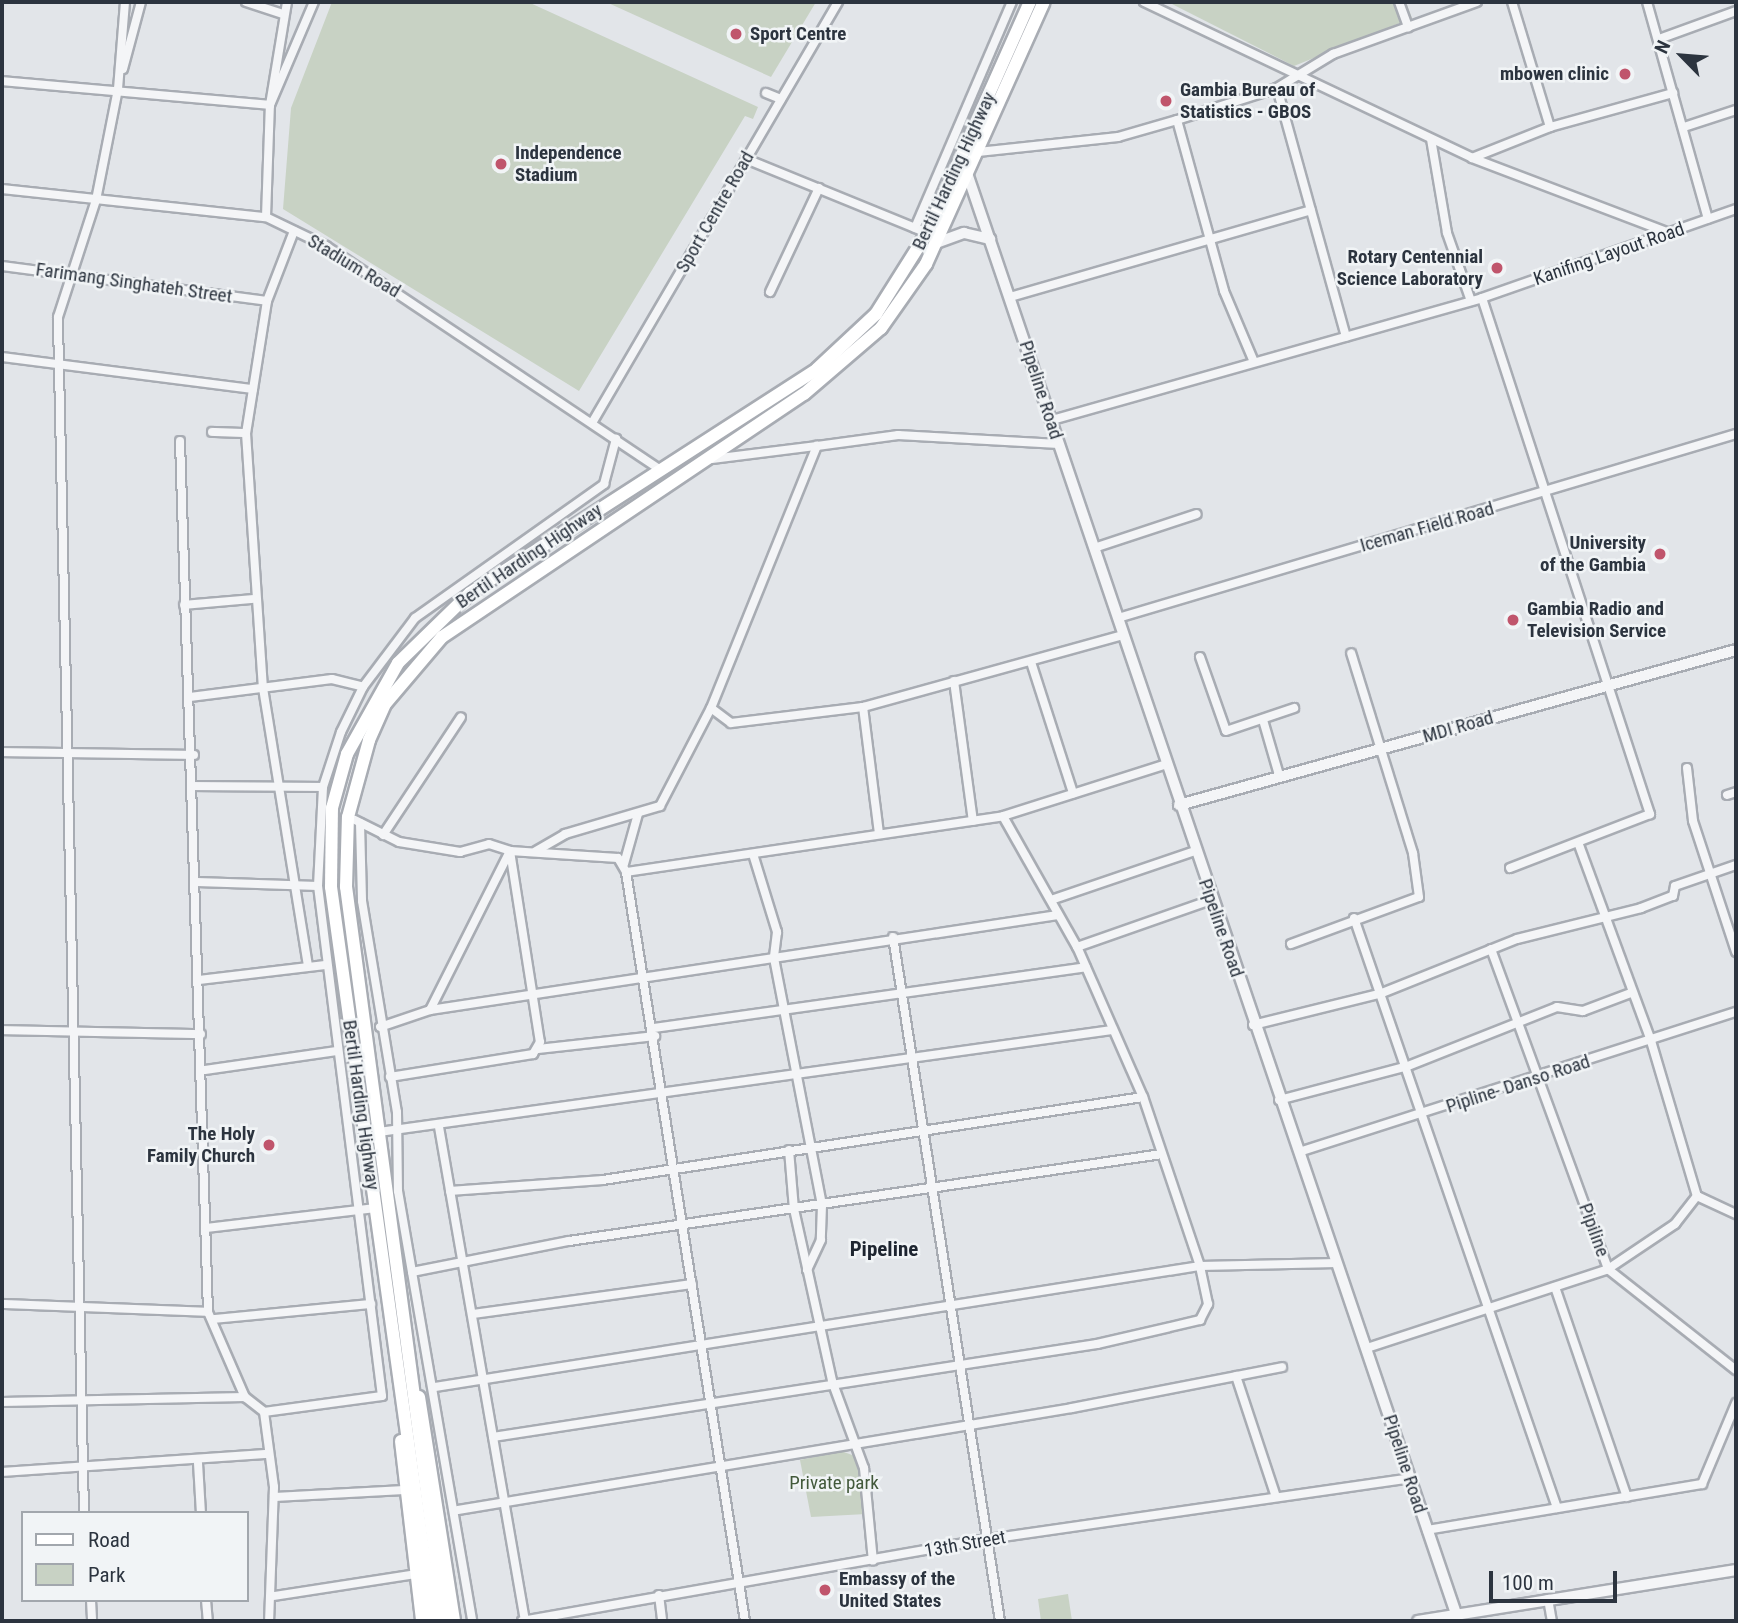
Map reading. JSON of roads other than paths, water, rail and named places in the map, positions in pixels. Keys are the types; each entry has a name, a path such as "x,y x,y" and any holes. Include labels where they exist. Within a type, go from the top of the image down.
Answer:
{"main road":[{"name":"Bertil Harding Highway","path":"433,1621 379,1132 346,887 354,820 386,704 442,636 706,460 857,353 913,287 926,235 1030,2"},
{"name":"Bertil Harding Highway","path":"408,1392 376,1208 329,851 336,788 355,732 377,690 442,617 843,347 888,299 926,235 968,176 1044,2"},
{"path":"408,1392 405,1490 422,1621"},
{"path":"408,1392 425,1412 454,1621"},
{"name":"Bertil Harding Highway","path":"411,1419 444,1621"}],"street":[{"path":"118,89 125,2"},
{"path":"84,1511 65,753 58,317 75,273 96,200 118,89 141,2"},
{"path":"246,2 284,14"},
{"path":"265,217 270,105 287,2"},
{"path":"270,105 314,2"},
{"name":"Sport Centre Road","path":"592,423 838,2"},
{"path":"926,235 1012,2"},
{"path":"1144,2 1472,158 1669,233"},
{"path":"1399,2 1408,27"},
{"path":"978,152 1118,137 1177,120 1277,88 1333,54 1477,2"},
{"path":"1513,2 1550,127"},
{"path":"1647,2 1708,219"},
{"path":"1659,39 1736,11"},
{"path":"2,81 118,89 270,105"},
{"path":"1277,88 1346,337"},
{"path":"766,93 781,99"},
{"path":"1472,158 1550,127 1674,93"},
{"path":"1684,127 1736,110"},
{"path":"1177,120 1224,290 1254,362"},
{"path":"1431,139 1447,233 1471,301"},
{"path":"746,159 926,235 964,233 990,239"},
{"name":"Pipeline Road","path":"968,176 1118,618 1164,765 1367,1348 1456,1618"},
{"name":"Stadium Road","path":"2,188 265,217 294,231 659,469"},
{"path":"770,292 819,188"},
{"name":"Kanifing Layout Road","path":"1052,420 1482,298 1736,209"},
{"path":"1010,297 1210,235 1311,210"},
{"path":"294,231 267,302 246,433 253,599 262,688 308,966"},
{"name":"Farimang Singhateh Street","path":"2,266 75,273 267,302"},
{"path":"1482,298 1650,814 1579,845 1510,868"},
{"path":"2,357 59,360 253,388"},
{"path":"212,432 246,433"},
{"name":"Iceman Field Road","path":"1118,618 1736,434"},
{"path":"706,460 898,435 1059,444"},
{"path":"180,441 184,605 194,755 201,1034 205,1070 208,1312 214,1319 245,1397 264,1412 382,1396 317,886 323,787 363,687 435,599 604,484 616,439"},
{"path":"536,851 565,834 660,806 711,708 817,446"},
{"path":"1094,548 1197,514"},
{"path":"184,605 253,599"},
{"path":"711,708 731,723 863,707 1123,635"},
{"name":"MDI Road","path":"1179,805 1736,650"},
{"path":"1291,944 1354,918 1419,897 1413,853 1378,749 1351,653"},
{"path":"1200,657 1223,729 1263,720 1294,708"},
{"path":"1031,662 1073,793"},
{"path":"190,697 332,679 363,687"},
{"path":"954,681 973,821"},
{"path":"863,707 879,833"},
{"path":"383,835 461,716"},
{"path":"1263,720 1279,775"},
{"path":"2,752 194,755"},
{"path":"354,820 383,835 431,848 460,852 489,844 510,851 536,851 625,868 753,854 1003,816 1164,765"},
{"path":"1687,768 1693,821 1736,952"},
{"path":"194,786 323,787"},
{"path":"1727,795 1736,792"},
{"path":"638,814 625,868 654,1032 745,1621"},
{"path":"493,1437 711,1399 1184,1328 1200,1320 1208,1304 1200,1266 1143,1097 1077,947 1003,816"},
{"path":"354,820 359,881 398,1130 398,1191 458,1510 472,1621"},
{"path":"1579,845 1603,918 1651,1041 1697,1196 1736,1214"},
{"path":"510,851 538,1049"},
{"path":"430,1010 510,851"},
{"path":"1051,900 1195,851"},
{"path":"753,854 776,932 774,958 822,1205 821,1240 807,1270"},
{"path":"1254,1025 1382,993 1491,949 1673,896 1675,886 1710,871 1736,865"},
{"path":"197,883 317,886"},
{"path":"1077,947 1211,900"},
{"path":"380,1027 430,1010 774,958 893,937 1058,915"},
{"path":"1354,918 1425,1114 1486,1308 1557,1508"},
{"path":"893,937 930,1188 971,1424 1000,1621"},
{"name":"Pipiline","path":"1491,949 1608,1269 1736,1370"},
{"path":"199,979 325,965"},
{"path":"390,1077 538,1049 783,1009 902,996 1086,967"},
{"path":"1279,1100 1408,1066 1563,1005 1583,1011 1631,993"},
{"name":"Pipline- Danso Road","path":"1299,1152 1538,1078 1736,1012"},
{"path":"2,1030 73,1029 201,1034"},
{"path":"379,1132 439,1127 795,1071 1112,1030"},
{"path":"205,1070 337,1051"},
{"path":"450,1191 551,1187 1143,1097"},
{"path":"439,1127 524,1621"},
{"path":"789,1150 794,1209 822,1324 832,1381 857,1443 873,1561"},
{"path":"412,1272 464,1260 683,1225 1162,1154"},
{"path":"1367,1348 1608,1269 1675,1224 1697,1196"},
{"path":"205,1228 376,1208"},
{"path":"435,1387 701,1342 1200,1266 1337,1263"},
{"path":"473,1314 692,1284"},
{"path":"1555,1287 1628,1497"},
{"path":"2,1304 208,1312"},
{"path":"214,1319 371,1304"},
{"path":"458,1510 971,1424 1282,1367"},
{"path":"1236,1376 1276,1497"},
{"path":"2,1402 81,1403 245,1397"},
{"path":"1427,1530 1702,1483 1736,1403"},
{"path":"264,1412 274,1497 274,1596 269,1621"},
{"path":"2,1472 198,1463 268,1454"},
{"path":"198,1463 201,1511"},
{"name":"13th Street","path":"524,1621 738,1581 873,1561 989,1539 1410,1478"},
{"path":"274,1497 405,1490"},
{"path":"1418,1621 1456,1618 1548,1599 1736,1570"},
{"path":"274,1596 415,1574"},
{"path":"659,1595 662,1621"},
{"path":"1548,1599 1552,1621"},
{"path":"91,1602 92,1621"},
{"path":"206,1602 208,1621"}],"place":[{"name":"Sport Centre","path":"736,34"},
{"name":"mbowen clinic","path":"1625,74"},
{"name":"Gambia Bureau of Statistics - GBOS","path":"1166,101"},
{"name":"Independence Stadium","path":"501,164"},
{"name":"Rotary Centennial Science Laboratory","path":"1497,268"},
{"name":"University of the Gambia","path":"1660,554"},
{"name":"Gambia Radio and Television Service","path":"1513,620"},
{"name":"The Holy Family Church","path":"269,1145"},
{"name":"Embassy of the United States","path":"825,1590"}],"district":[{"name":"Pipeline","path":"884,1249"}],"park label":[{"name":"Private park","path":"834,1483"}]}
